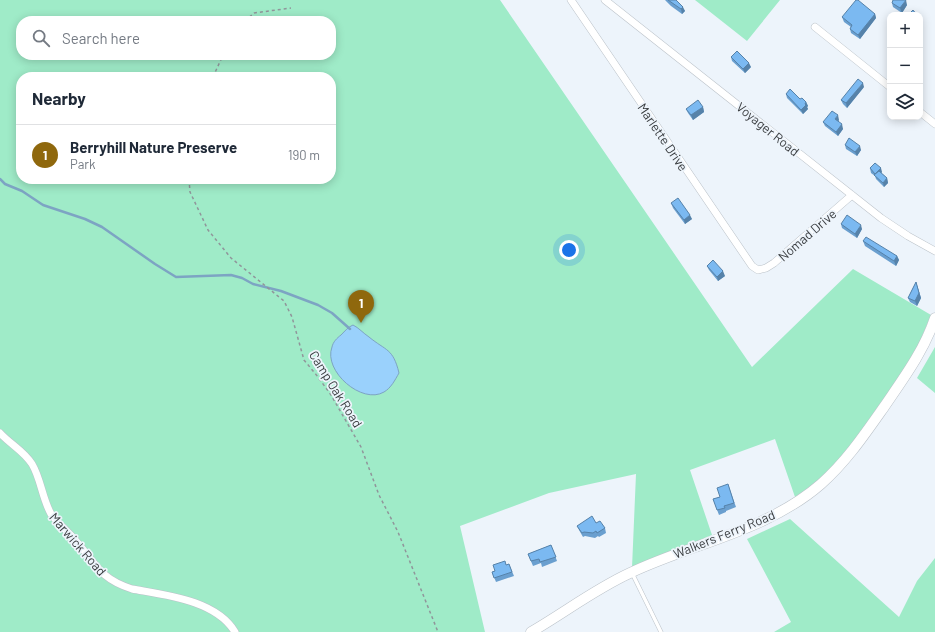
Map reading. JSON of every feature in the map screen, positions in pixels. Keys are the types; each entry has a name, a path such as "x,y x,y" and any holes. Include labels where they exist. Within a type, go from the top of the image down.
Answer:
{"street":[{"name":"Marlette Drive","path":"571,0 746,260 758,270"},
{"name":"Voyager Road","path":"605,0 852,196 892,225 935,252"},
{"path":"815,27 887,85"},
{"path":"923,114 935,124"},
{"name":"Nomad Drive","path":"758,270 766,268 774,263 852,196"},
{"name":"Walkers Ferry Road","path":"531,632 631,572 754,524 792,504 821,484 849,455 893,394 918,357 925,344 935,318"},
{"name":"Marwick Road","path":"0,433 24,454 32,464 51,514 76,540 104,576 132,589 191,601 222,616 235,632"}],"lane":[{"path":"631,572 661,632"}],"path":[{"path":"251,16 254,13 291,8"},
{"path":"215,72 221,60"},
{"name":"Camp Oak Road","path":"189,184 190,192 208,230 231,258 284,301 292,317 304,360 331,395 361,447 379,496 398,532 438,632"}],"green space":[{"path":"0,0 500,0 752,367 853,269 931,315 915,352 847,451 816,483 795,497 775,439 690,470 712,535 632,568 636,474 549,493 460,526 485,632 0,632"},
{"path":"695,0 780,0 747,41"},
{"path":"935,347 935,393 917,378"},
{"path":"790,519 899,617 917,581 935,558 935,632 774,632 791,622 747,539"}],"water":[{"path":"353,325 388,351 397,365 399,373 391,386 384,392 375,395 365,394 356,390 346,383 333,366 331,356 333,343"}],"building":[{"path":"668,0 676,0 683,7 681,9"},
{"path":"856,0 875,14 858,35 850,29 852,25 842,17"},
{"path":"893,0 906,0 900,8 892,3"},
{"path":"737,51 749,63 743,69 731,57"},
{"path":"858,79 863,83 846,103 841,100"},
{"path":"790,89 800,99 802,98 806,102 806,105 801,110 786,94"},
{"path":"698,100 703,107 691,115 686,109"},
{"path":"832,111 838,115 835,119 842,124 836,132 823,122"},
{"path":"849,138 860,146 855,152 845,145"},
{"path":"875,163 881,168 875,174 870,168"},
{"path":"879,171 887,178 883,183 874,175"},
{"path":"678,198 690,215 684,220 671,203"},
{"path":"847,215 861,225 855,234 841,224"},
{"path":"866,237 897,256 894,261 863,241"},
{"path":"713,260 723,271 717,277 707,266"},
{"path":"916,282 919,293 915,301 908,298"},
{"path":"728,484 734,503 717,510 713,499 720,497 717,488"},
{"path":"592,516 596,523 600,521 605,528 597,533 596,531 593,533 582,533 577,526"},
{"path":"551,545 556,557 540,562 539,559 531,561 528,554"},
{"path":"505,561 506,565 509,564 512,572 494,578 492,572 495,571 493,565"}],"waterway":[{"path":"0,179 5,184 22,191 43,205 85,219 102,227 176,277 231,275 242,278 253,284 281,291 318,305 332,313 350,329"}],"place":[{"name":"Berryhill Nature Preserve","path":"361,323"}]}
